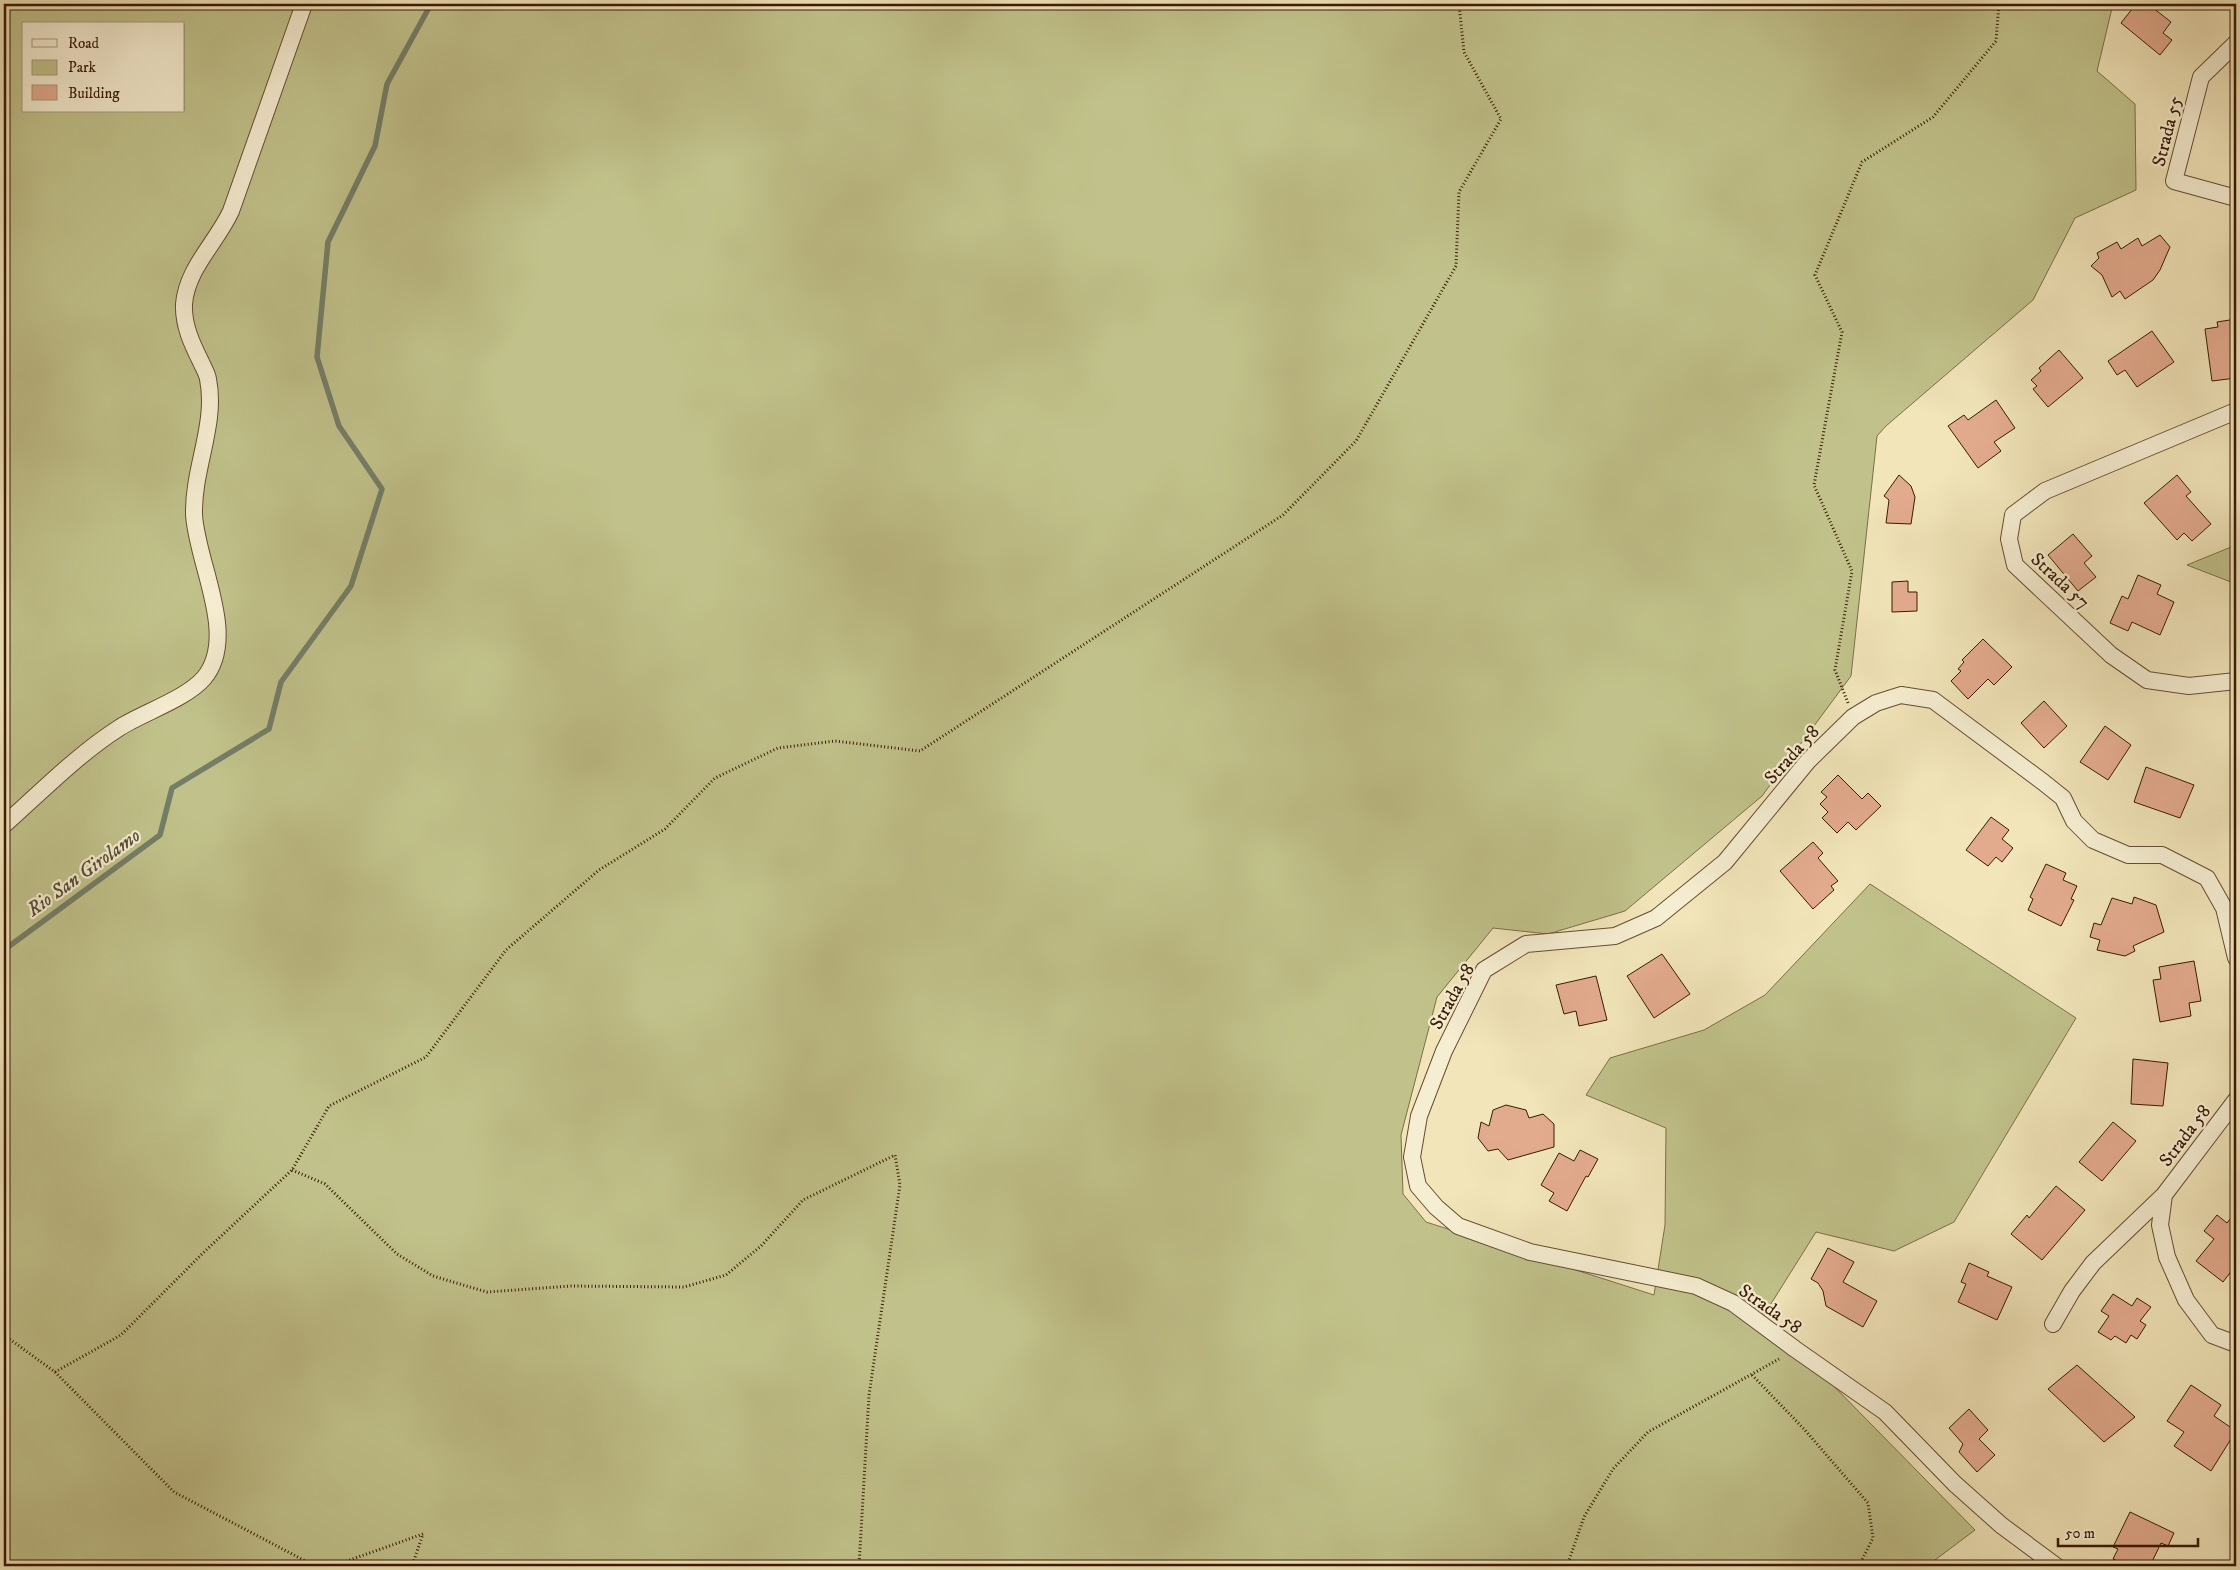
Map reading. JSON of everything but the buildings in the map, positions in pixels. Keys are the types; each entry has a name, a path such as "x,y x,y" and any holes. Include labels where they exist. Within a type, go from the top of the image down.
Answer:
{"street":[{"path":"4,826 90,748 120,727 192,688 203,678 216,655 218,636 216,620 198,547 194,513 211,406 208,377 188,333 184,304 187,286 195,270 223,228 231,211 304,4"},
{"name":"Strada 55","path":"2236,43 2201,77 2174,181 2236,198"},
{"name":"Strada 57","path":"2236,411 2045,491 2013,515 2009,539 2015,565 2112,656 2147,680 2189,686 2236,681"},
{"name":"Strada 58","path":"2056,1566 2001,1525 1955,1484 1885,1412 1795,1349 1734,1302 1696,1286 1530,1252 1458,1226 1436,1208 1418,1186 1412,1157 1419,1116 1444,1052 1484,970 1526,944 1614,936 1656,918 1725,862 1808,761 1853,717 1876,703 1901,695 1933,700 2063,798 2074,821 2093,840 2128,855 2162,855 2207,878 2224,908 2236,958"},
{"name":"Strada 58","path":"2053,1324 2072,1291 2093,1263 2164,1195 2236,1100"},
{"name":"Strada 58","path":"2164,1195 2160,1225 2166,1257 2186,1300 2212,1334 2236,1344"}],"path":[{"path":"55,1372 121,1335 203,1253 292,1170 329,1106 426,1057 506,950 600,870 665,829 715,778 778,748 836,741 920,751 1284,515 1356,441 1456,266 1459,192 1501,119 1464,52 1459,4"},
{"path":"1853,717 1835,670 1852,571 1814,485 1842,332 1815,275 1862,162 1933,117 1996,42 1999,4"},
{"path":"292,1170 324,1184 397,1254 433,1276 487,1292 570,1286 684,1287 726,1275 761,1246 803,1200 895,1155 900,1185 869,1395 859,1566"},
{"path":"4,1335 55,1372 174,1492 315,1566"},
{"path":"1567,1566 1584,1517 1613,1469 1648,1432 1795,1349"},
{"path":"1752,1375 1804,1429 1868,1503 1873,1538 1859,1566"},
{"path":"333,1566 423,1534 412,1566"}],"green space":[{"path":"4,4 2113,4 2097,71 2135,104 2136,190 2075,218 2033,300 1886,426 1877,436 1851,676 1762,796 1625,911 1548,934 1493,928 1437,997 1401,1135 1403,1194 1426,1222 1654,1295 1665,1225 1666,1128 1586,1095 1610,1058 1704,1030 1765,995 1870,884 2076,1018 1954,1222 1894,1251 1816,1232 1764,1315 1975,1530 1927,1566 4,1566"},
{"path":"2236,545 2236,584 2187,565"}],"waterway":[{"name":"Rio San Girolamo","path":"4,950 160,835 172,788 269,729 281,682 351,586 382,489 339,426 317,357 328,242 375,146 387,84 431,4"}]}
